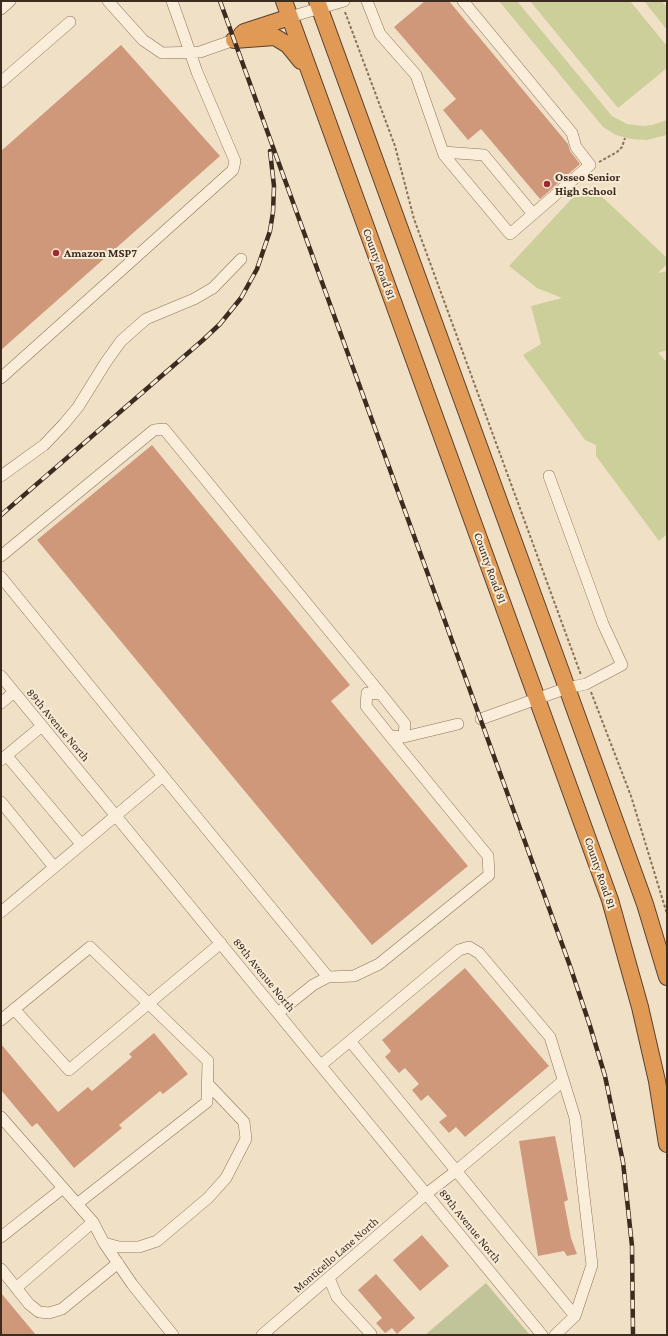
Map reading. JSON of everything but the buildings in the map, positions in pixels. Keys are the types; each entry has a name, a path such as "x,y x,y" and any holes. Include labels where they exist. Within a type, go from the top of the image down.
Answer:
{"highway":[{"name":"County Road 81","path":"284,1 538,699 620,931 657,1081 667,1144"},
{"path":"319,5 568,688 644,904 667,977"},
{"path":"234,40 244,32 290,17"},
{"path":"234,40 275,38 282,41 294,52 309,73"}],"street":[{"path":"1,9 10,1"},
{"path":"108,1 133,30 152,48 162,53 192,53 234,40"},
{"path":"1,378 233,170 236,161 197,72 192,53 172,1"},
{"path":"367,1 380,34 416,75 443,152 510,234 590,165 576,147 572,133 463,1"},
{"path":"290,17 319,5 342,2"},
{"path":"1,82 70,22"},
{"path":"443,152 484,155 533,214"},
{"path":"1,476 44,446 64,424 78,407 106,362 126,337 146,319 194,299 213,288 242,259"},
{"path":"1,556 154,430 164,429 405,724 404,737"},
{"path":"481,719 568,688 586,684 622,665 603,624 549,476"},
{"path":"1,577 328,977"},
{"name":"89th Avenue North","path":"1,676 542,1335"},
{"path":"1,703 14,692"},
{"path":"278,1013 313,985 328,977 354,976 380,964 488,875 488,856 366,706 367,693 381,694"},
{"path":"390,736 404,737 458,724"},
{"path":"42,726 4,758 81,844"},
{"path":"1,912 163,776"},
{"path":"1,802 54,868"},
{"path":"14,1009 69,1070 221,943"},
{"path":"1,1020 90,947 208,1061 207,1102 77,1204"},
{"path":"321,1065 459,950 469,947 479,953 550,1037 575,1118 592,1265 575,1316 555,1335"},
{"path":"350,1041 575,1316"},
{"name":"Monticello Lane North","path":"262,1335 426,1194 456,1171 563,1080"},
{"path":"104,1243 119,1248 139,1247 157,1241 208,1198 226,1178 246,1140 244,1122 208,1083"},
{"path":"3,1122 93,1222 104,1243 118,1263 173,1335"},
{"path":"1,1237 63,1188"},
{"path":"16,1288 93,1222"},
{"path":"1,1269 29,1304 39,1312 49,1313 62,1308 118,1263"},
{"path":"329,1278 337,1297 371,1334"}],"path":[{"path":"342,2 399,161 414,219 532,539 579,672 592,694 632,796 667,914"},
{"path":"590,165 617,152 622,147 625,138"}],"green space":[{"path":"499,1 517,1 612,116 627,124 644,126 667,120 667,135 647,140 631,139 616,135 603,127"},
{"path":"530,1 630,1 667,46 667,68 618,108"},
{"path":"644,1 662,1 667,8 667,30"},
{"path":"597,192 667,258 667,264 658,273 667,271 667,350 658,353 667,362 667,534 659,541 596,456 596,445 585,440 523,355 541,344 531,306 562,298 537,288 509,266 577,193"},
{"path":"486,1283 530,1335 425,1335"}],"railway":[{"path":"220,1 570,966 590,1026 605,1076 623,1162 632,1246 633,1335"},
{"path":"1,515 203,340 220,324 241,298 257,269 270,231 273,212 274,186 270,151"}],"place":[{"name":"Osseo Senior High School","path":"547,184"},
{"name":"Amazon MSP7","path":"56,253"}]}
